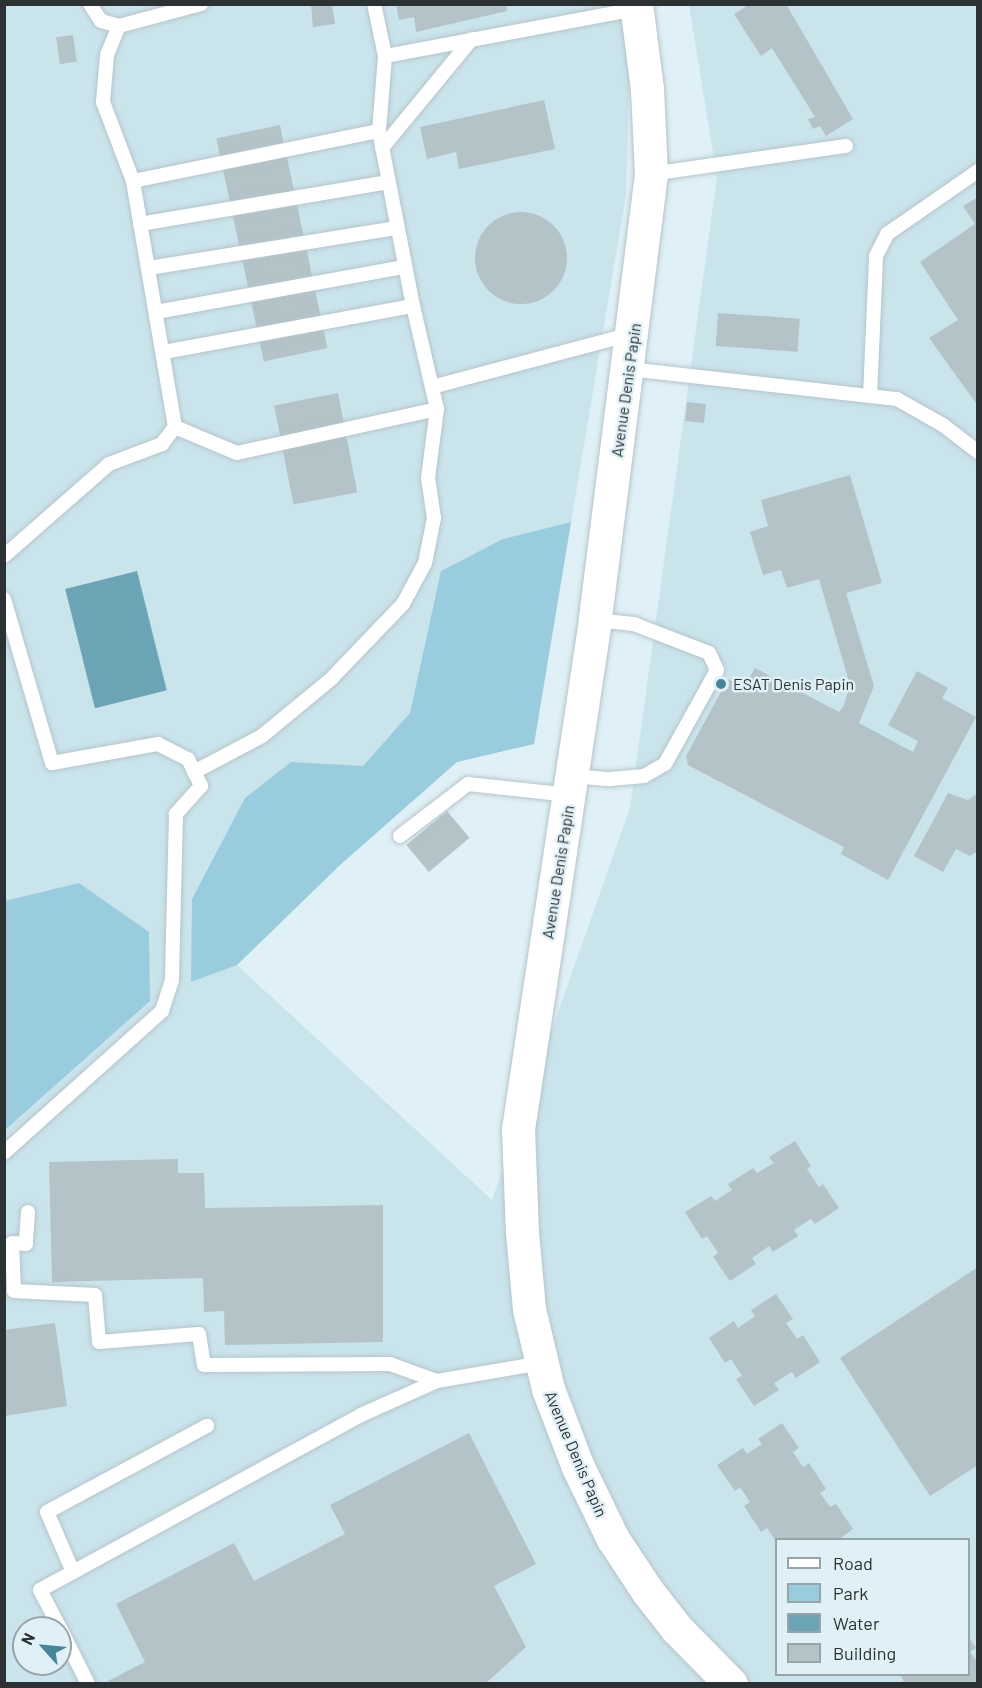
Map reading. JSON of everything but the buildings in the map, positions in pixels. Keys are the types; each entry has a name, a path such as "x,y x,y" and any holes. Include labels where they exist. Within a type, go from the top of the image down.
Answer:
{"main road":[{"name":"Avenue Denis Papin","path":"636,7 647,89 651,174 629,369 595,620 518,1129 529,1309 548,1389 578,1467 613,1539 677,1629 731,1683"}],"lane":[{"path":"90,4 101,21 119,26 201,4"},
{"path":"194,772 262,736 332,679 403,604 425,564 434,518 428,478 437,409 403,267 379,131 385,56 374,4"},
{"path":"385,56 636,7"},
{"path":"4,556 109,464 162,444 175,427 133,181 103,102 107,56 119,26"},
{"path":"382,148 472,39"},
{"path":"133,181 379,131"},
{"path":"651,174 846,146"},
{"path":"870,396 879,249 886,234 913,213 978,171"},
{"path":"140,224 388,182"},
{"path":"148,268 397,228"},
{"path":"156,312 403,267"},
{"path":"164,352 413,306"},
{"path":"432,387 633,334"},
{"path":"629,369 897,399 943,425 978,452"},
{"path":"175,427 237,453 437,409"},
{"path":"4,600 52,763 158,744 188,759 201,786 176,814 172,980 162,1011 4,1153"},
{"path":"400,836 468,784 571,786 645,776 665,764 717,670 709,652 634,624 595,620"},
{"path":"28,1212 26,1244 12,1243 14,1291 95,1295 99,1342 199,1334 204,1365 390,1364 437,1381"},
{"path":"54,1616 40,1590 361,1415 437,1381 542,1363"},
{"path":"73,1572 47,1512 207,1426"},
{"path":"72,1652 88,1683"}],"shaded area":[{"path":"5,5 619,5 630,58 626,195 534,744 457,762 340,865 237,965 492,1200 630,808 717,177 689,5 977,5 977,1683 5,1684"}],"green space":[{"path":"571,522 534,744 457,762 340,865 237,965 191,982 192,899 245,798 291,762 363,766 410,713 441,571 503,539"},
{"path":"79,883 149,932 150,1001 5,1130 5,901"}],"water":[{"path":"137,571 167,690 95,708 65,589"}],"place":[{"name":"ESAT Denis Papin","path":"721,684"}]}
